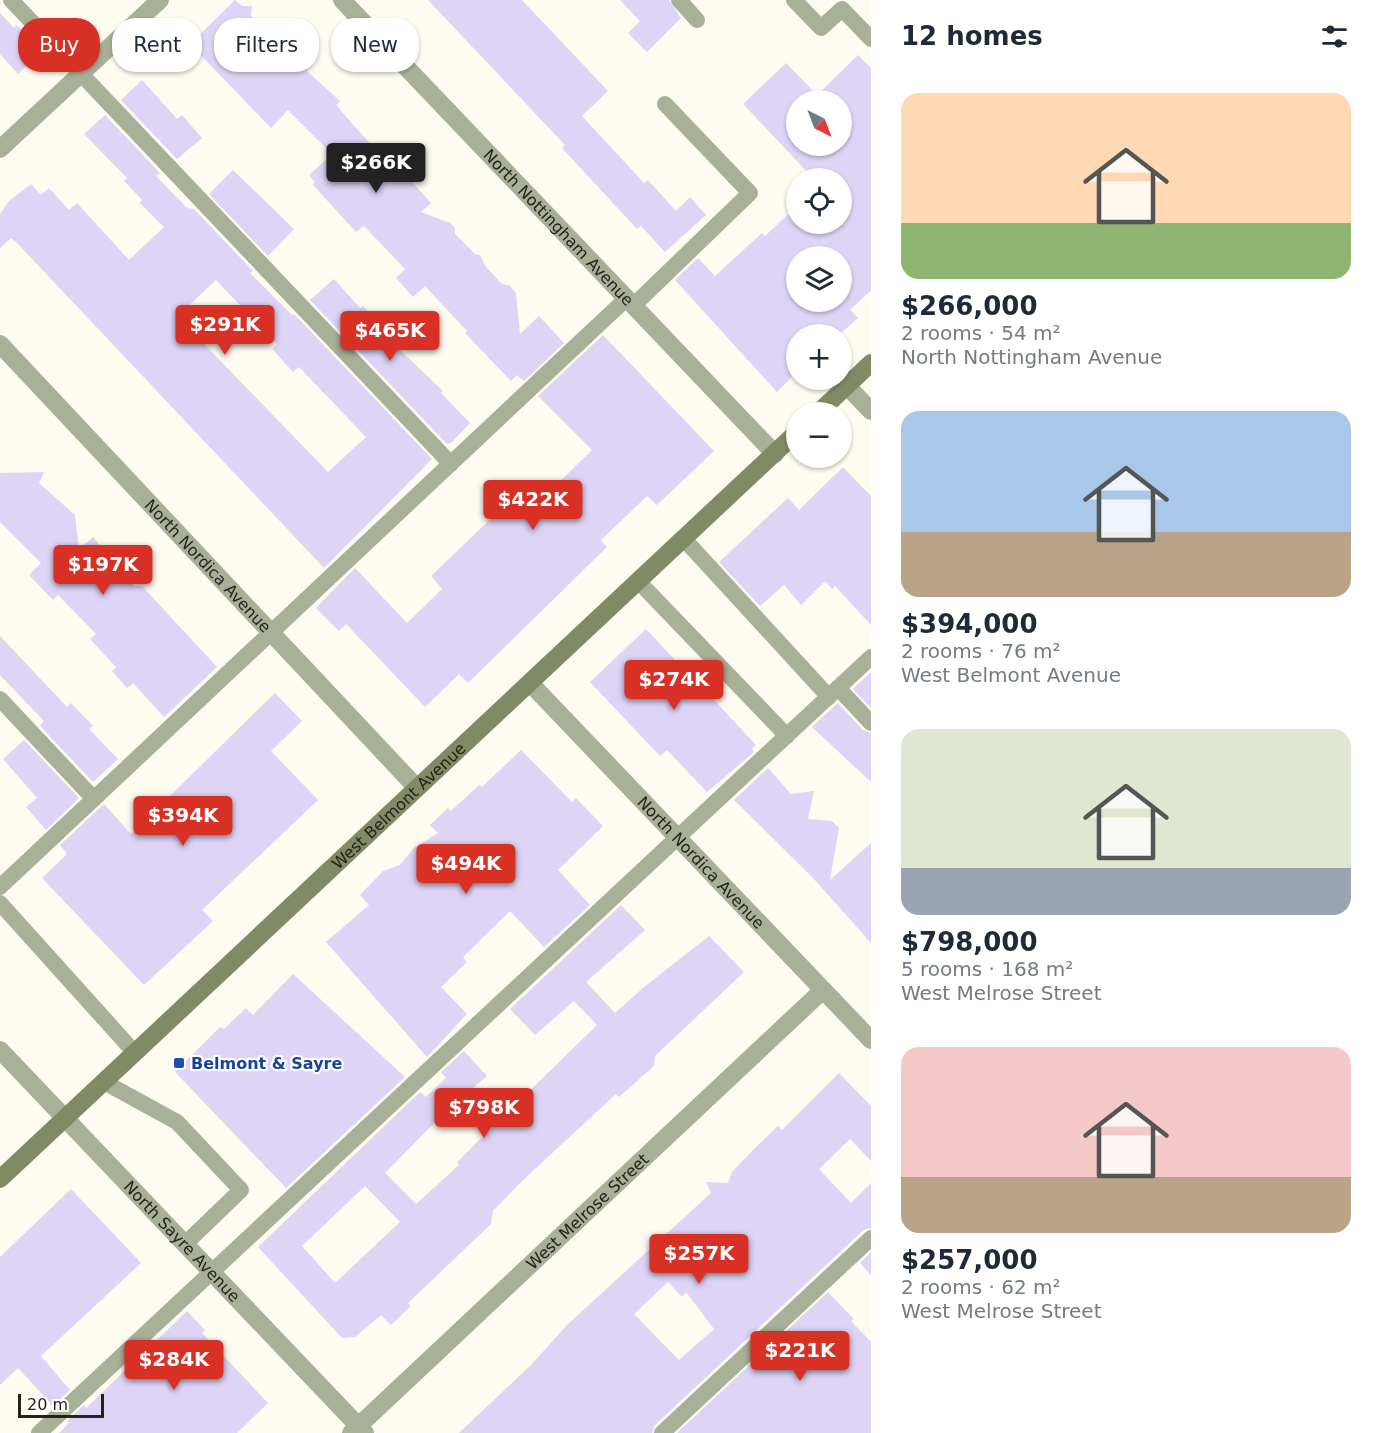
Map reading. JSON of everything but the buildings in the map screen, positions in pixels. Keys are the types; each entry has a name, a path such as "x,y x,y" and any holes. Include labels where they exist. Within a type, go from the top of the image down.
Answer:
{"main road":[{"path":"852,381 871,363"},
{"path":"830,402 843,390"},
{"name":"West Belmont Avenue","path":"0,1179 786,443"}],"street":[{"path":"0,149 160,0"},
{"name":"North Nottingham Avenue","path":"342,0 775,454"},
{"name":"North Nordica Avenue","path":"0,344 417,788"},
{"path":"851,390 871,411"},
{"name":"North Nordica Avenue","path":"530,683 871,1040"},
{"name":"West Melrose Street","path":"358,1431 823,990"},
{"name":"North Sayre Avenue","path":"0,1050 185,1244 358,1431"}],"lane":[{"path":"11,0 450,464"},
{"path":"678,0 697,20"},
{"path":"794,0 821,28 842,9 871,39"},
{"path":"0,887 450,464 750,193 665,104"},
{"path":"684,539 833,692 871,723"},
{"path":"639,581 787,736"},
{"path":"39,1433 871,657"},
{"path":"0,699 94,799"},
{"path":"0,903 135,1053"},
{"path":"104,1082 177,1122 242,1190 185,1244"},
{"path":"662,1433 871,1238"}],"place":[{"name":"Belmont & Sayre","path":"179,1063"}]}
